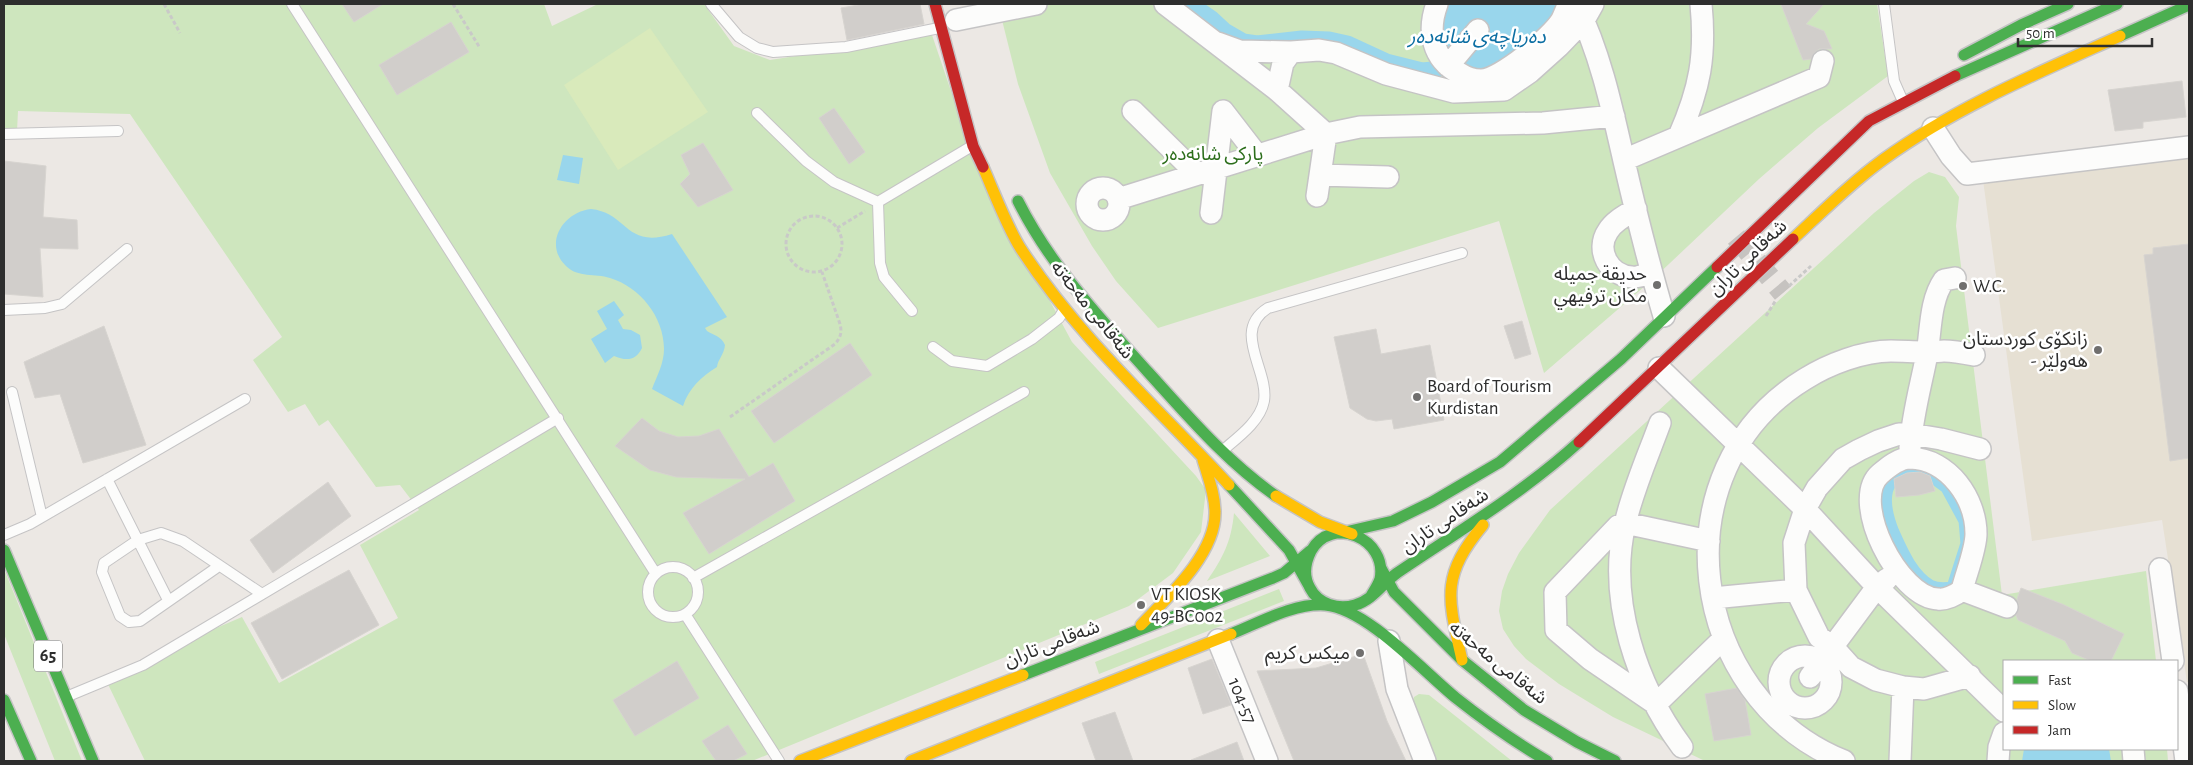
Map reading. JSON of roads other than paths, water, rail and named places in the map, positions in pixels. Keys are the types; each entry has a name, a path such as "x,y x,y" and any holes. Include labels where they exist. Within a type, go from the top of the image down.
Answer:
{"main road":[{"name":"شەقامی مەحەتە","path":"935,4 952,22 973,146 1020,248 1065,309 1124,378 1202,456 1289,550 1309,586"},
{"path":"1953,62 2021,25 2068,4"},
{"name":"شەقامی تاران","path":"1869,121 1967,70 1989,62 2117,4"},
{"name":"شەقامی تاران","path":"1371,596 1403,570 1502,505 1562,457 1659,368 1828,206 1884,159 1933,128 2018,82 2189,4"},
{"name":"شەقامی تاران","path":"1346,533 1379,525 1400,517 1461,486 1500,462 1621,359 1869,121 1930,76"},
{"name":"شەقامی مەحەتە","path":"1012,190 1028,225 1076,293 1221,451 1278,498 1319,522 1346,533"},
{"path":"1137,629 1189,574 1207,543 1214,520 1214,501 1202,456"},
{"path":"1462,660 1449,595 1450,578 1455,564 1474,535 1502,505"},
{"path":"911,761 1293,610 1331,606 1350,608 1361,604 1371,596 1378,586 1381,568 1375,550 1367,541 1346,533 1326,537 1312,550 1306,567 1309,586 1316,596 1331,606 1358,619 1388,641 1456,698 1536,759"},
{"name":"65","path":"4,550 93,761"},
{"name":"شەقامی تاران","path":"800,761 1137,629 1273,578 1284,573 1312,550"},
{"name":"شەقامی مەحەتە","path":"1381,568 1387,583 1408,607 1462,660 1524,710 1577,742 1615,761"},
{"path":"4,700 31,761"}],"street":[{"path":"952,22 1036,4"},
{"path":"1165,4 1277,90 1326,134"},
{"path":"1437,4 1432,23 1434,48 1447,65 1465,76 1480,80 1493,77 1511,66 1537,45 1560,22 1569,4"},
{"path":"1679,136 1692,108 1699,83 1702,48 1701,4"},
{"path":"1218,43 1240,50 1290,52 1318,50 1336,53 1386,74 1454,92 1504,90 1530,72 1584,9"},
{"path":"1584,9 1614,116 1651,273 1664,316"},
{"path":"1447,65 1478,30"},
{"path":"1277,90 1283,63 1290,52"},
{"path":"1624,160 1819,77 1823,61"},
{"path":"1211,213 1207,171 1223,110 1257,155"},
{"path":"1133,112 1207,171"},
{"path":"1118,199 1326,134 1360,127 1543,123 1614,116"},
{"path":"1933,128 1952,156 1968,174 2189,147"},
{"path":"1317,196 1326,134"},
{"path":"1320,175 1388,177"},
{"path":"1636,210 1623,217 1608,232 1603,248 1604,258 1615,271 1632,278 1651,273"},
{"path":"1911,466 1911,434 1927,353 1936,291 1944,280 1955,278"},
{"path":"1970,676 1924,689 1903,687 1876,680 1851,667 1805,681 1742,678 1723,639 1713,598 1710,582 1709,541 1715,501 1722,477 1738,444 1774,403 1806,379 1822,370 1862,356 1889,351 1927,353 1943,351 1974,355"},
{"path":"1659,368 1805,509 1877,587 2003,710"},
{"path":"1660,423 1625,523 1619,569 1624,621 1630,642 1656,704 1669,730 1682,747"},
{"path":"1844,761 1805,742 1805,681 1819,637 1796,590 1794,543 1805,509 1817,488 1843,459 1899,434 1941,439 1980,449"},
{"path":"1896,462 1911,466 1930,462 1945,470 1962,488 1972,510 1976,535 1962,590 1955,595 1939,592 1925,595 1910,585 1897,570 1874,526 1871,491 1876,478 1896,462"},
{"path":"1656,704 1590,659 1556,630 1555,592 1618,526 1625,523 1709,541"},
{"path":"2160,569 2173,660"},
{"path":"1805,681 1877,587 1897,570"},
{"path":"1713,598 1796,590"},
{"path":"1962,590 2007,607"},
{"path":"1656,704 1723,639"},
{"name":"104-57","path":"1218,640 1266,761"},
{"path":"1388,641 1397,689 1425,761"},
{"path":"1900,761 1903,687"},
{"path":"2178,699 2186,761"},
{"path":"1998,761 1999,747 2003,736"}],"lane":[{"path":"292,4 656,574"},
{"path":"711,4 739,38 758,48 773,52 846,48 952,22"},
{"path":"1884,4 1894,81 1901,97"},
{"path":"757,113 766,124 806,161 834,182 878,202"},
{"path":"4,134 118,131"},
{"path":"878,202 973,146"},
{"path":"878,202 880,263 884,277 912,311"},
{"path":"4,310 45,308 62,304 127,249"},
{"path":"1221,451 1254,421 1264,403 1264,393 1251,339 1253,324 1262,312 1268,308 1462,253"},
{"path":"933,347 952,362 987,366 1032,339 1059,318 1065,309"},
{"path":"12,392 42,517"},
{"path":"693,578 1024,392"},
{"path":"4,535 42,517 245,399"},
{"path":"65,698 143,664 558,418"},
{"path":"108,479 168,600"},
{"path":"219,566 140,621 129,622 120,616 102,572 104,563 138,540 161,532 171,535 219,566 262,594"},
{"path":"671,567 680,568 693,578 698,594 696,602 685,614 670,616 655,610 648,595 648,587 656,574 671,567"},
{"path":"685,614 779,761"}],"water":[{"name":"دەریاچەی شانەدەر","path":"1439,4 1559,4 1552,15 1533,36 1512,55 1488,68 1475,71 1443,49"},
{"path":"563,155 583,158 579,184 557,180"},
{"path":"591,209 613,217 635,234 645,237 657,237 672,234 727,317 705,328 722,340 725,345 717,367 696,384 683,406 652,389 662,364 664,349 660,326 648,305 631,288 621,282 571,270 559,257 556,239 559,230 572,216 581,211"},
{"path":"614,301 624,315 618,320 623,329 631,330 640,335 642,348 634,358 623,359 614,356 605,363 591,339 607,329 597,311"},
{"path":"2024,750 2109,750 2111,761 2022,761"}],"waterway":[{"path":"1188,4 1210,19 1224,32 1243,43 1257,45 1302,40 1329,41 1347,45 1386,63 1422,72 1433,71 1449,58"},
{"path":"1917,468 1934,474 1949,485 1968,520 1970,544 1956,588 1952,591 1940,592 1929,589 1916,578 1901,556 1886,522 1882,500 1887,482 1894,475 1904,470 1917,468"}],"tunnel":[{"path":"1736,237 1783,293"}],"place":[{"name":"حديقة جميله مكان ترفيهي","path":"1657,285"},
{"name":"W.C.","path":"1963,286"},
{"name":"زانکۆی کوردستان - هەولێر","path":"2098,350"},
{"name":"Board of Tourism Kurdistan","path":"1417,397"},
{"name":"VT KIOSK 49-BC002","path":"1141,605"},
{"name":"ميكس كريم","path":"1360,653"}],"park label":[{"name":"پارکی شانەدەر","path":"1213,154"}]}
